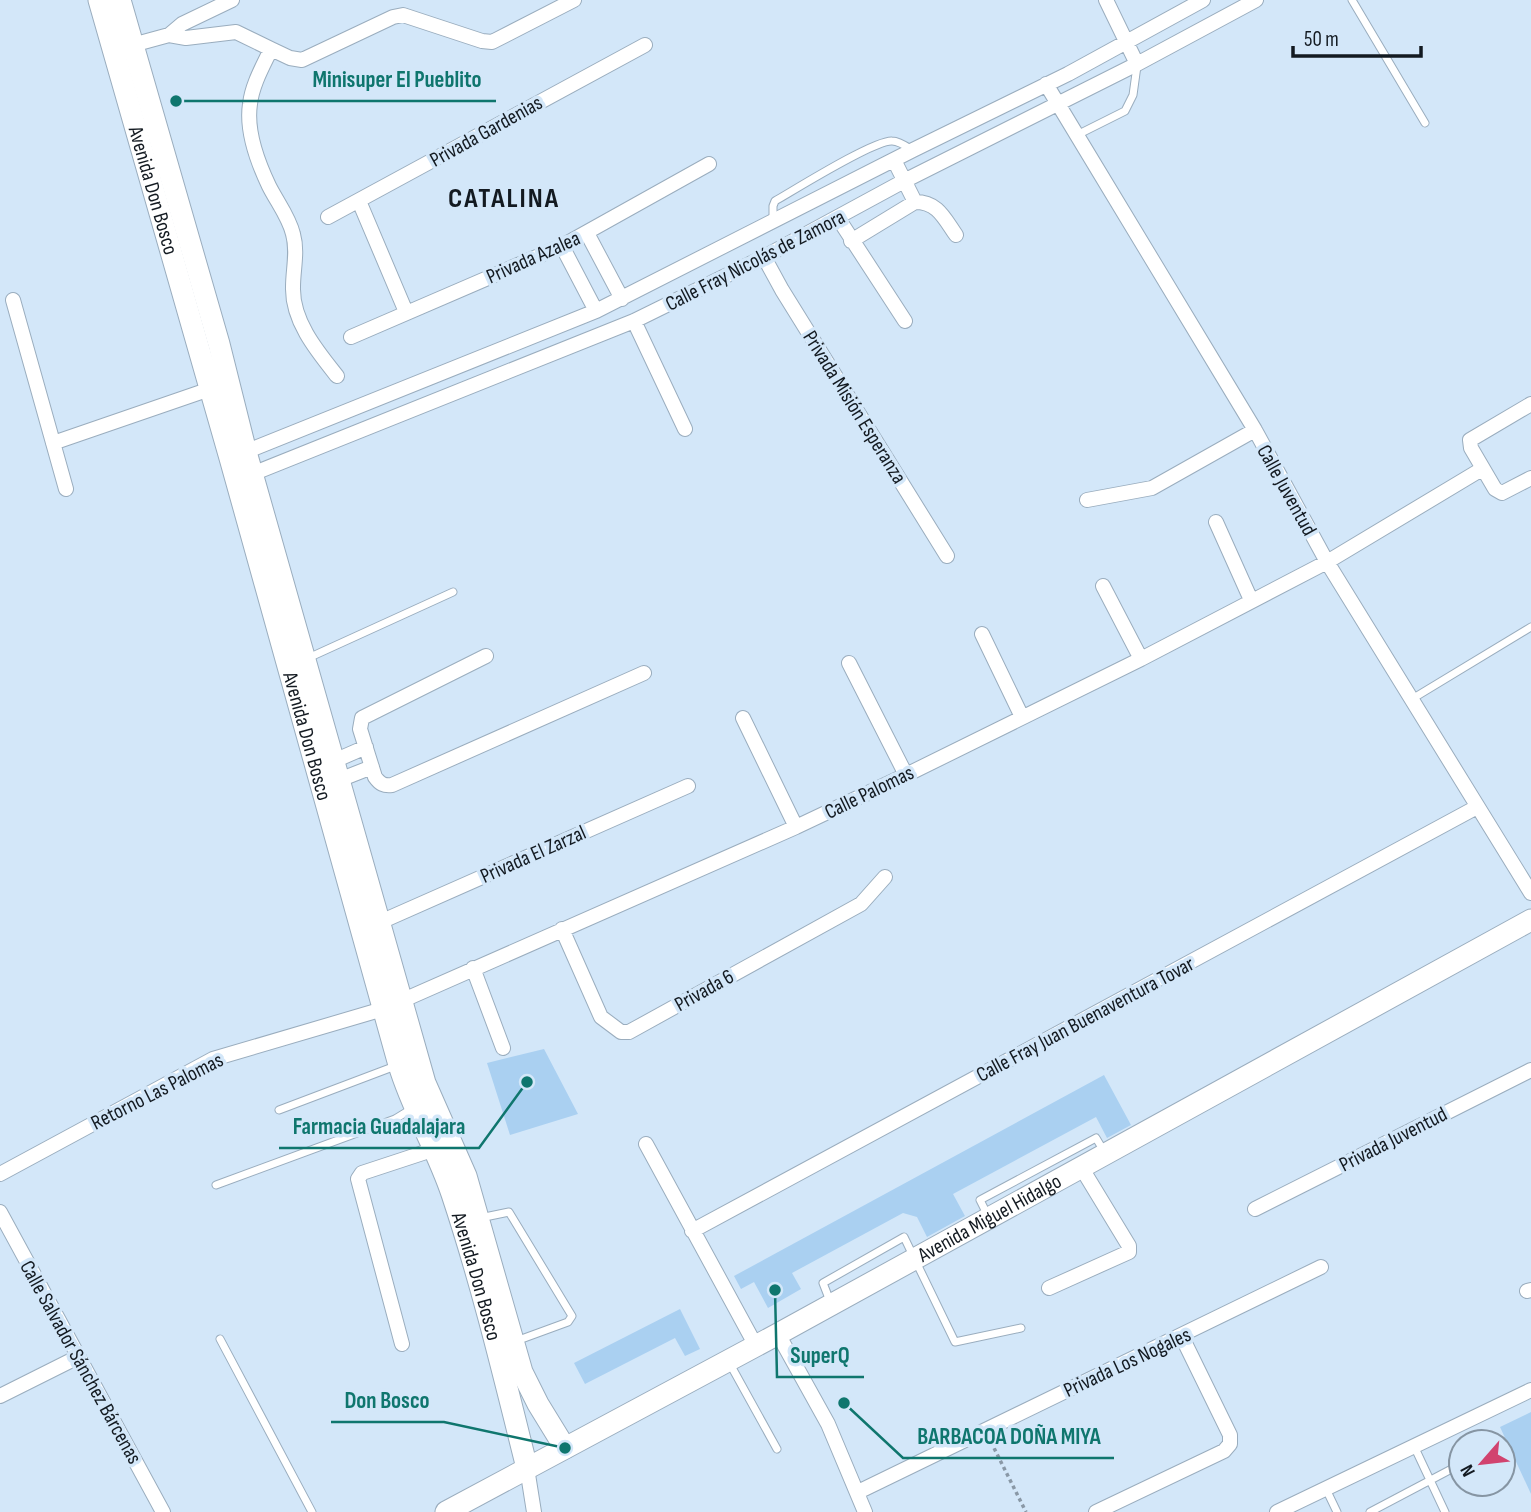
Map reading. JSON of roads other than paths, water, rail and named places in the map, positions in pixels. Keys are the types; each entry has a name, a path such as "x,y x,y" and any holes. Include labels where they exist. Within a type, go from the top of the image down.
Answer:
{"street":[{"name":"Avenida Don Bosco","path":"99,0 122,48 219,344 238,455"},
{"name":"Avenida Don Bosco","path":"120,0 122,48 210,389 238,455 305,659 378,923 399,1065 414,1108 435,1149 475,1267 527,1468"},
{"path":"122,48 169,35 182,24 232,0"},
{"path":"169,35 186,38 236,32 290,58 302,60 393,17 403,15 492,42 575,0"},
{"path":"1106,0 1137,64"},
{"name":"Calle Fray Nicolás de Zamora","path":"238,455 596,312 1046,84 1203,0"},
{"name":"Calle Fray Nicolás de Zamora","path":"245,477 634,321 764,257 904,181 1137,64 1256,0"},
{"name":"Privada Gardenias","path":"328,216 645,45"},
{"path":"271,49 254,88 249,122 268,183 293,233 296,253 293,289 295,306 311,341 337,376"},
{"name":"Calle Juventud","path":"1046,84 1255,430 1327,562 1531,894"},
{"path":"894,160 915,202"},
{"name":"Privada Azalea","path":"351,337 562,246 709,164"},
{"path":"359,201 406,312"},
{"path":"851,241 915,202 927,202 938,209 956,235"},
{"path":"838,218 905,321"},
{"path":"587,233 622,299"},
{"path":"562,246 596,312"},
{"name":"Privada Misión Esperanza","path":"764,257 947,556"},
{"path":"653,283 666,305"},
{"path":"13,300 66,489"},
{"path":"634,321 685,429"},
{"path":"53,443 210,389"},
{"path":"1531,404 1470,440 1471,448 1495,489 1502,493 1531,478"},
{"path":"1087,500 1152,488 1255,430"},
{"name":"Calle Palomas","path":"392,1005 796,827 906,775 1141,659 1327,562 1482,469"},
{"name":"Avenida Don Bosco","path":"245,477 392,1005 466,1176 522,1372 565,1448"},
{"path":"1216,522 1251,600"},
{"path":"1103,586 1141,659"},
{"path":"982,634 1022,717"},
{"path":"486,656 367,714 360,723 379,783 392,785 645,674"},
{"path":"849,663 906,775"},
{"path":"743,718 796,827"},
{"path":"336,771 366,747"},
{"path":"336,771 372,767"},
{"name":"Privada El Zarzal","path":"378,923 688,786"},
{"name":"Calle Fray Juan Buenaventura Tovar","path":"692,1231 1477,807"},
{"name":"Privada 6","path":"562,929 601,1017 621,1032 628,1032 862,904 885,877"},
{"name":"Avenida Miguel Hidalgo","path":"446,1512 778,1334 1531,920"},
{"path":"473,968 503,1048"},
{"name":"Retorno Las Palomas","path":"0,1174 213,1059 392,1005"},
{"name":"Privada Juventud","path":"1255,1209 1531,1070"},
{"path":"646,1144 756,1346"},
{"path":"402,1344 358,1179 362,1173 435,1149"},
{"path":"1049,1288 1129,1252 1129,1246 1081,1167"},
{"name":"Calle Salvador Sánchez Bárcenas","path":"0,1212 163,1512"},
{"name":"Privada Los Nogales","path":"858,1492 1182,1337 1321,1267"},
{"path":"778,1334 828,1424 865,1512"},
{"path":"1096,1512 1224,1451 1230,1444 1230,1435 1182,1337"},
{"path":"0,1396 78,1357"},
{"path":"1277,1512 1531,1390"},
{"path":"527,1468 534,1512"}],"lane":[{"path":"1352,0 1425,123"},
{"path":"1077,135 1125,111 1133,95 1137,64"},
{"path":"773,222 775,201 844,162 885,141 896,141 912,150"},
{"path":"305,659 453,592"},
{"path":"1411,699 1531,627"},
{"path":"279,1110 399,1065"},
{"path":"216,1185 395,1119 414,1108"},
{"path":"989,1218 981,1200 1096,1138 1105,1154"},
{"path":"479,1218 509,1212 572,1315 568,1322 512,1342"},
{"path":"914,1259 955,1342 1021,1328"},
{"path":"220,1339 312,1512"},
{"path":"728,1360 778,1449"},
{"path":"1414,1446 1445,1512"},
{"path":"1370,1512 1447,1472"},
{"path":"1326,1489 1337,1512"}],"place":[{"name":"Minisuper El Pueblito","path":"176,101"},
{"name":"Farmacia Guadalajara","path":"527,1082"},
{"name":"SuperQ","path":"775,1290"},
{"name":"BARBACOA DOÑA MIYA","path":"844,1403"},
{"name":"Don Bosco","path":"565,1448"}],"district":[{"name":"CATALINA","path":"504,197"}]}
